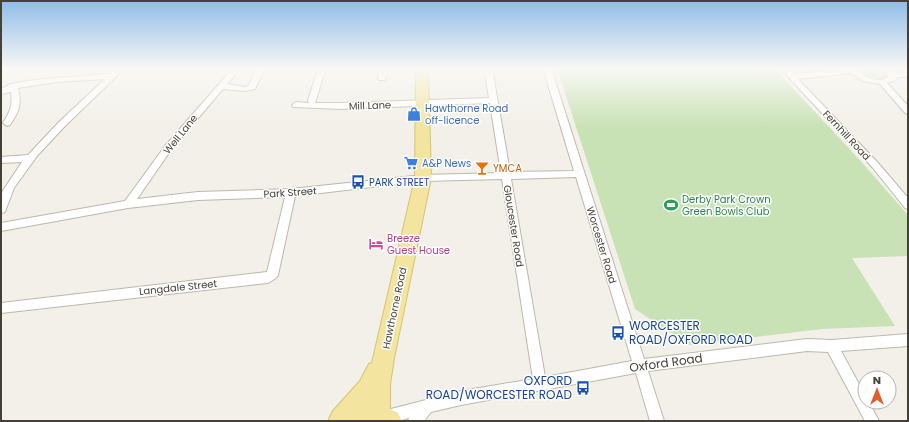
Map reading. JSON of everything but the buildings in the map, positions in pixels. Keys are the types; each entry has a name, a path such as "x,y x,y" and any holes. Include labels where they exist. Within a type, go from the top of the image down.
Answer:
{"main road":[{"name":"Hawthorne Road","path":"384,418 379,384 383,358 423,178 422,88"},
{"name":"Hawthorne Road","path":"340,420 368,389 383,358"},
{"path":"340,420 364,413 384,418"}],"street":[{"path":"1,92 10,88"},
{"path":"7,123 18,104 14,88"},
{"path":"1,209 10,187 30,158 79,107 100,88"},
{"name":"Well Lane","path":"128,204 168,148 219,88"},
{"path":"235,88 246,89 250,88"},
{"path":"312,101 316,88"},
{"name":"Gloucester Road","path":"491,88 540,384"},
{"name":"Worcester Road","path":"553,88 657,421"},
{"name":"Fernhill Road","path":"802,88 870,160 908,205"},
{"path":"887,88 908,110"},
{"name":"Mill Lane","path":"296,105 341,106 493,100"},
{"path":"14,113 23,115"},
{"path":"1,160 30,158"},
{"name":"Park Street","path":"1,227 128,204 198,196 291,193 423,178 580,174"},
{"name":"Langdale Street","path":"1,308 268,278 272,274 291,193"},
{"name":"Oxford Road","path":"384,418 461,398 639,366 807,345 832,346 908,340"},
{"path":"832,346 872,421"},
{"path":"415,421 428,407"}],"green space":[{"path":"563,88 792,88 857,157 908,215 908,256 852,258 895,326 822,329 689,345 635,309"}],"place":[{"name":"Hawthorne Road off-licence","path":"414,114"},
{"name":"A&P News","path":"411,163"},
{"name":"YMCA","path":"482,168"},
{"name":"PARK STREET","path":"358,182"},
{"name":"Derby Park Crown Green Bowls Club","path":"671,205"},
{"name":"Breeze Guest House","path":"376,244"},
{"name":"WORCESTER ROAD/OXFORD ROAD","path":"618,333"},
{"name":"OXFORD ROAD/WORCESTER ROAD","path":"583,388"}]}
